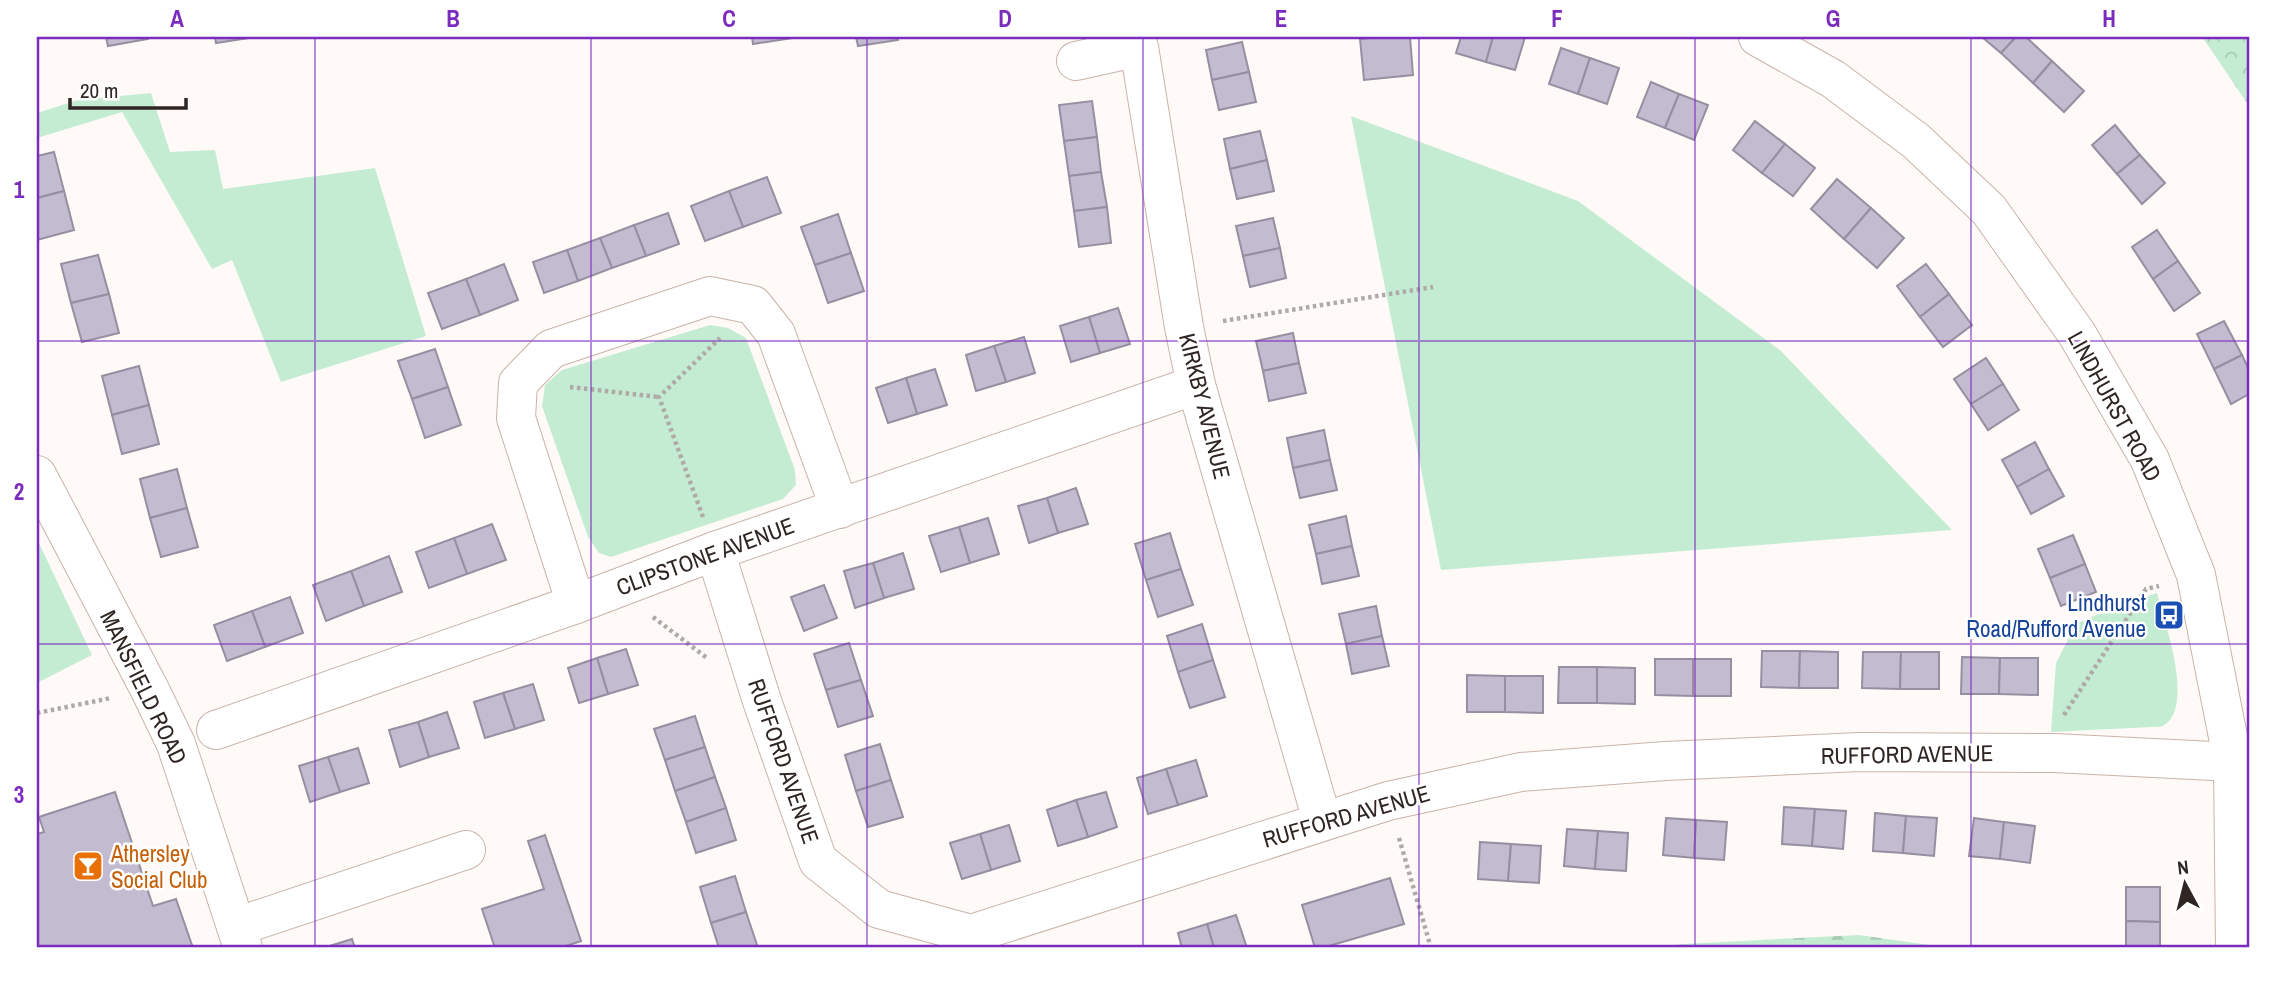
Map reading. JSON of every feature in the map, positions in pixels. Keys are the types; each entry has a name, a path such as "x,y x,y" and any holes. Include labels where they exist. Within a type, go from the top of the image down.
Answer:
{"street":[{"name":"LINDHURST ROAD","path":"1758,37 1833,79 1916,141 1989,210 2077,334 2150,460 2196,575 2233,762 2235,948"},
{"name":"KIRKBY AVENUE","path":"1076,61 1139,47 1184,327 1196,385 1322,820"},
{"path":"576,604 516,418 518,383 551,349 710,296 753,305 776,334 840,509"},
{"name":"CLIPSTONE AVENUE","path":"216,730 576,604 715,551 1196,385"},
{"name":"MANSFIELD ROAD","path":"37,475 176,744 240,938"},
{"name":"RUFFORD AVENUE","path":"715,551 762,701 818,861 879,909 971,933 1388,800 1521,772 1652,762 1859,752 2054,752 2233,762"},
{"path":"240,938 466,850"}],"path":[{"path":"1184,327 1433,287"},
{"path":"659,397 753,305"},
{"path":"520,382 659,397"},
{"path":"659,397 715,551"},
{"path":"2054,752 2056,727 2146,589 2196,575"},
{"path":"616,588 710,661"},
{"path":"37,713 150,690"},
{"path":"1388,800 1431,948"}],"green space":[{"path":"2201,37 2249,37 2249,106 2203,38"},
{"path":"151,93 170,152 215,150 223,189 375,168 426,336 281,382 232,260 212,269 122,112 37,138 37,113 78,100"},
{"path":"1351,116 1578,201 1781,351 1952,530 1441,570"},
{"path":"710,325 728,328 746,338 795,470 796,485 783,499 611,557 599,553 588,537 542,406 545,385 562,370"},
{"path":"37,539 92,655 37,683"},
{"path":"2157,593 2175,663 2177,701 2173,716 2159,727 2051,732 2056,663 2076,624"},
{"path":"1859,935 1950,948 1659,948 1682,944"}],"building":[{"path":"106,37 148,37 148,39 108,46"},
{"path":"215,37 255,37 216,43"},
{"path":"752,37 793,37 793,38 753,44"},
{"path":"856,37 897,37 898,40 858,46"},
{"path":"1410,37 1413,75 1364,80 1360,39"},
{"path":"1461,37 1493,37 1486,62 1456,53"},
{"path":"1493,37 1525,37 1515,70 1486,62"},
{"path":"1982,37 2016,37 2001,53"},
{"path":"2016,37 2026,37 2052,61 2033,83 2001,53"},
{"path":"1242,42 1249,72 1212,80 1206,50"},
{"path":"1561,48 1590,58 1578,94 1549,84"},
{"path":"1590,58 1619,68 1607,104 1578,94"},
{"path":"2052,61 2084,91 2064,112 2033,83"},
{"path":"1249,72 1256,102 1219,110 1212,80"},
{"path":"1651,82 1679,94 1665,128 1637,117"},
{"path":"1679,94 1708,105 1694,140 1665,128"},
{"path":"1092,101 1097,137 1064,141 1059,105"},
{"path":"1755,121 1785,144 1762,173 1733,150"},
{"path":"2115,125 2140,155 2117,174 2092,145"},
{"path":"1260,131 1267,160 1230,169 1224,139"},
{"path":"1097,137 1101,172 1069,176 1064,141"},
{"path":"1785,144 1815,168 1793,196 1762,173"},
{"path":"54,152 64,191 37,198 37,156"},
{"path":"2140,155 2165,183 2142,204 2117,174"},
{"path":"1267,160 1274,191 1237,199 1230,169"},
{"path":"1101,172 1107,207 1074,211 1069,176"},
{"path":"767,177 781,213 743,227 729,191"},
{"path":"1837,179 1871,208 1844,239 1811,209"},
{"path":"64,191 74,230 37,240 37,198"},
{"path":"729,191 743,227 705,241 691,206"},
{"path":"1107,207 1111,243 1079,247 1074,211"},
{"path":"1871,208 1904,238 1877,268 1844,239"},
{"path":"668,213 679,244 646,256 634,225"},
{"path":"838,214 851,253 815,265 801,227"},
{"path":"1273,218 1280,248 1243,256 1236,226"},
{"path":"634,225 646,256 612,268 600,238"},
{"path":"2157,230 2178,261 2153,279 2132,247"},
{"path":"600,238 612,268 578,281 567,250"},
{"path":"1280,248 1286,278 1250,287 1243,256"},
{"path":"567,250 578,281 544,293 533,262"},
{"path":"851,253 864,291 828,303 815,265"},
{"path":"98,255 109,294 71,303 61,264"},
{"path":"2178,261 2200,293 2174,311 2153,279"},
{"path":"504,264 518,300 480,315 466,279"},
{"path":"1926,264 1949,294 1920,317 1897,286"},
{"path":"466,279 480,315 442,329 428,293"},
{"path":"109,294 119,333 82,342 71,303"},
{"path":"1949,294 1972,325 1943,347 1920,317"},
{"path":"1118,308 1130,344 1100,353 1089,317"},
{"path":"1089,317 1100,353 1071,362 1060,326"},
{"path":"2224,321 2242,355 2214,369 2197,334"},
{"path":"1293,333 1299,363 1263,371 1256,341"},
{"path":"1024,337 1035,373 1006,382 994,346"},
{"path":"994,346 1006,382 976,391 966,355"},
{"path":"435,349 448,387 412,399 398,361"},
{"path":"2242,355 2249,370 2249,394 2231,404 2214,369"},
{"path":"1986,358 2003,384 1971,404 1954,379"},
{"path":"1299,363 1306,393 1269,401 1263,371"},
{"path":"139,366 149,405 112,415 102,376"},
{"path":"935,369 947,405 917,414 906,378"},
{"path":"906,378 917,414 888,423 876,388"},
{"path":"2003,384 2019,410 1988,430 1971,404"},
{"path":"448,387 461,425 425,438 412,399"},
{"path":"149,405 159,444 122,454 112,415"},
{"path":"1324,430 1330,460 1293,468 1287,438"},
{"path":"2035,442 2049,469 2017,487 2002,460"},
{"path":"1330,460 1337,490 1300,498 1293,468"},
{"path":"177,469 187,508 150,518 140,479"},
{"path":"2049,469 2064,496 2031,514 2017,487"},
{"path":"1076,488 1088,524 1058,533 1047,498"},
{"path":"1047,498 1058,533 1029,543 1018,506"},
{"path":"187,508 198,547 161,557 150,518"},
{"path":"1346,516 1352,546 1316,554 1309,525"},
{"path":"988,518 999,554 970,563 959,527"},
{"path":"492,524 506,560 467,574 454,538"},
{"path":"959,527 970,563 941,572 929,536"},
{"path":"1170,533 1181,569 1146,580 1135,544"},
{"path":"2073,535 2085,564 2050,578 2038,549"},
{"path":"454,538 467,574 429,588 416,552"},
{"path":"1352,546 1359,576 1322,584 1316,554"},
{"path":"903,553 914,589 884,598 873,563"},
{"path":"389,556 402,592 364,606 351,571"},
{"path":"873,563 884,598 855,608 844,571"},
{"path":"2085,564 2096,592 2061,606 2050,578"},
{"path":"1181,569 1193,605 1158,617 1146,580"},
{"path":"351,571 364,606 326,621 313,585"},
{"path":"824,585 837,618 804,631 791,597"},
{"path":"290,597 303,633 265,647 252,611"},
{"path":"1376,606 1382,636 1346,644 1339,614"},
{"path":"252,611 265,647 227,661 214,625"},
{"path":"1202,624 1213,660 1178,672 1167,636"},
{"path":"1382,636 1389,666 1352,674 1346,644"},
{"path":"849,643 861,680 826,690 814,654"},
{"path":"626,649 638,685 608,694 597,658"},
{"path":"1762,651 1800,651 1799,688 1761,687"},
{"path":"1800,651 1838,652 1838,688 1799,688"},
{"path":"1863,652 1901,652 1900,689 1862,688"},
{"path":"1901,652 1939,652 1939,689 1900,689"},
{"path":"1962,657 2000,658 1999,694 1961,694"},
{"path":"597,658 608,694 579,703 568,668"},
{"path":"2000,658 2038,658 2038,695 1999,694"},
{"path":"1655,659 1693,659 1693,696 1655,695"},
{"path":"1693,659 1731,659 1731,696 1693,696"},
{"path":"1213,660 1225,697 1190,708 1178,672"},
{"path":"1559,667 1597,667 1597,703 1558,703"},
{"path":"1597,667 1635,668 1635,704 1597,703"},
{"path":"1467,675 1505,676 1505,712 1467,712"},
{"path":"1505,676 1543,676 1543,713 1505,712"},
{"path":"861,680 873,716 838,727 826,690"},
{"path":"533,684 544,720 515,729 503,693"},
{"path":"503,693 515,729 485,738 474,702"},
{"path":"447,712 459,748 429,757 418,722"},
{"path":"695,716 705,747 665,760 654,729"},
{"path":"418,722 429,757 400,767 389,730"},
{"path":"880,744 891,780 856,791 845,755"},
{"path":"705,747 715,777 675,791 665,760"},
{"path":"358,748 369,783 340,792 328,757"},
{"path":"328,757 340,792 310,802 299,766"},
{"path":"1196,760 1207,796 1178,805 1166,769"},
{"path":"1166,769 1178,805 1148,814 1137,778"},
{"path":"715,777 726,808 686,822 675,791"},
{"path":"891,780 903,817 868,827 856,791"},
{"name":"Athersley Social Club","path":"115,792 153,906 176,899 193,948 37,948 37,834 44,832 39,817"},
{"path":"1106,792 1117,827 1088,837 1076,800"},
{"path":"1076,800 1088,837 1058,846 1047,810"},
{"path":"1784,807 1815,809 1812,846 1782,844"},
{"path":"726,808 736,840 696,853 686,822"},
{"path":"1815,809 1846,811 1843,849 1812,846"},
{"path":"1875,813 1906,816 1903,853 1873,851"},
{"path":"1906,816 1937,818 1934,856 1903,853"},
{"path":"1666,818 1696,820 1694,858 1663,855"},
{"path":"1974,818 2004,822 2000,859 1969,856"},
{"path":"1696,820 1727,822 1724,860 1694,858"},
{"path":"2004,822 2035,826 2030,863 2000,859"},
{"path":"1009,825 1020,861 991,870 980,834"},
{"path":"1567,829 1598,831 1595,869 1564,866"},
{"path":"1598,831 1628,833 1626,871 1595,869"},
{"path":"980,834 991,870 962,879 950,843"},
{"path":"545,835 581,941 560,948 495,948 482,909 544,889 528,841"},
{"path":"1480,842 1511,844 1508,881 1478,879"},
{"path":"1511,844 1541,846 1539,883 1508,881"},
{"path":"735,876 746,912 711,923 700,887"},
{"path":"1390,878 1404,924 1315,948 1302,905"},
{"path":"2126,887 2160,887 2160,922 2126,921"},
{"path":"746,912 758,948 719,948 711,923"},
{"path":"1236,915 1247,948 1214,948 1207,924"},
{"path":"2126,921 2160,922 2160,948 2126,948"},
{"path":"1207,924 1214,948 1182,948 1178,933"},
{"path":"352,939 355,948 323,948"}],"place":[{"name":"Lindhurst Road/Rufford Avenue","path":"2169,615"},
{"name":"Athersley Social Club","path":"88,866"}]}
